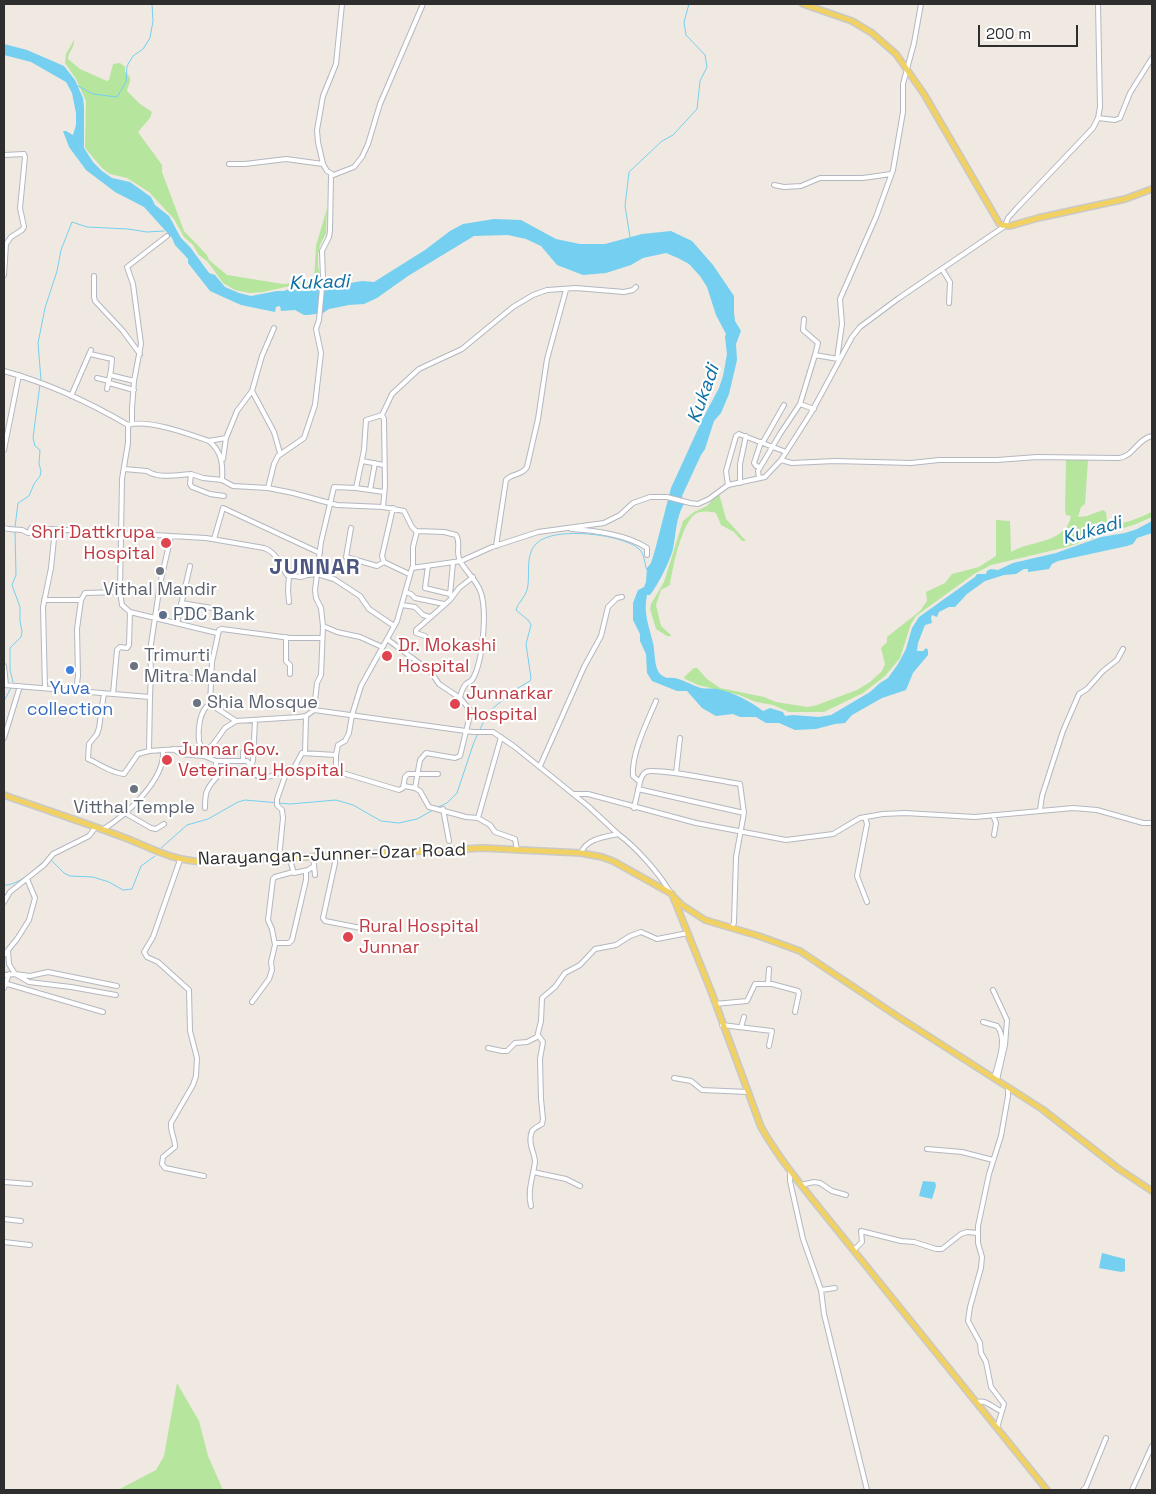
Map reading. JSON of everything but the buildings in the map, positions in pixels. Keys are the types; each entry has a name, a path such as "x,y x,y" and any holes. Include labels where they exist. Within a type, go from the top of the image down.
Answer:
{"main road":[{"path":"803,4 852,21 872,33 896,54 907,67 999,223 1005,226 1125,199 1152,189"},
{"name":"Narayangan-Junner-Ozar Road","path":"4,795 180,860 206,862 464,849 581,853 602,857 613,861 672,894 682,905 705,920 800,951 1057,1120 1119,1169 1152,1191"},
{"path":"672,894 761,1127 801,1185 1047,1490"}],"street":[{"path":"342,4 336,64 323,96 318,122 318,142 327,171 332,174 354,167 362,157 368,144 380,104 423,4"},
{"path":"839,359 842,324 840,299 876,217 891,174 903,112 903,84 914,43 921,4"},
{"path":"413,567 461,561 496,546 538,532 604,523 620,515 637,501 650,497 667,497 698,504 704,502 728,484 767,476 781,460 814,409 839,359 860,327 899,298 1005,226 1008,218 1093,128 1098,118 1100,106 1098,4"},
{"path":"1098,118 1115,120 1120,118 1130,93 1152,58"},
{"path":"4,155 24,154 25,157 20,208 24,227 11,237 6,244 4,275"},
{"path":"228,164 286,160 324,164"},
{"path":"268,488 274,464 280,453 304,438 315,405 321,353 316,334 316,325 319,320 324,278 322,251 330,231 329,193 332,174"},
{"path":"774,185 784,187 801,186 820,178 863,178 891,174"},
{"path":"168,236 127,267 133,284 139,328 140,354 134,381 128,443 122,480 120,592 122,605 130,612 217,633"},
{"path":"942,269 950,282 949,303"},
{"path":"94,276 95,301 123,331 140,354"},
{"path":"383,507 384,419 382,415 392,394 419,369 462,349 513,307 533,295 547,290 584,288 624,292 633,290 636,287"},
{"path":"496,546 506,480 523,472 527,467 538,419 547,359 566,290"},
{"path":"760,478 758,471 800,404 815,355 818,343 804,330 804,319"},
{"path":"222,480 226,438 237,411 252,391 262,356 274,328"},
{"path":"71,396 91,352 103,358 111,357 107,389"},
{"path":"815,355 839,359"},
{"path":"4,371 40,382 130,424 160,426 209,441 215,446 223,463"},
{"path":"4,450 19,375"},
{"path":"110,375 134,381"},
{"path":"97,378 134,390"},
{"path":"252,391 274,432 280,453"},
{"path":"800,404 814,409"},
{"path":"760,468 754,463 762,442 784,405"},
{"path":"356,488 362,461 366,420 382,415"},
{"path":"728,484 726,471 736,436 739,434 786,452"},
{"path":"740,482 740,464 746,436"},
{"path":"781,460 792,463 835,461 911,463 939,460 997,460 1037,457 1119,458 1128,456 1138,444 1152,436"},
{"path":"209,441 226,438"},
{"path":"362,461 384,465"},
{"path":"370,490 375,463"},
{"path":"124,469 147,471 150,474 166,476 191,474 203,478 222,480 233,486 268,488 330,503 393,508 404,511 413,529 417,531 444,532 456,536 459,541 458,554 461,561 473,577 482,595 484,626 472,678 465,685 460,698"},
{"path":"191,474 190,486 210,494 224,496"},
{"path":"203,478 203,491"},
{"path":"314,710 318,683 322,675 323,626 321,608 316,598 317,574 330,503 336,486 384,492"},
{"path":"214,539 223,508 320,553"},
{"path":"393,508 382,556 384,562 410,574"},
{"path":"4,528 22,530 27,534 31,528 214,539 269,550 282,564 285,573 289,576 301,577 317,574 334,579 360,596 369,609 394,626"},
{"path":"351,528 346,556 372,566 377,566 384,562"},
{"path":"45,688 44,600 51,568 56,529"},
{"path":"564,529 582,530 630,540 647,548 647,555"},
{"path":"417,531 413,547 413,567 402,605 388,639 361,686 352,715 349,733 345,741 338,745 336,769 339,772 399,790 404,786 406,775 417,773 438,774"},
{"path":"149,750 150,651 171,536"},
{"path":"450,600 453,563"},
{"path":"177,623 190,566"},
{"path":"428,566 425,588 450,594"},
{"path":"289,576 288,590 290,602"},
{"path":"425,636 415,631 473,577"},
{"path":"76,690 78,676 77,629 81,600 85,593 120,592"},
{"path":"405,592 412,594 415,598 444,604"},
{"path":"540,766 584,667 601,636 608,607 617,598 622,596"},
{"path":"44,600 81,600"},
{"path":"181,603 212,608"},
{"path":"402,605 415,607 423,615 430,617"},
{"path":"113,694 117,650 120,647 127,648 129,645 130,612"},
{"path":"323,626 337,632 360,637 382,647"},
{"path":"204,756 199,742 200,720 203,711 210,704 210,681 217,633 222,629 286,637 322,638"},
{"path":"286,637 286,661 290,665 290,674"},
{"path":"388,639 431,672 439,684 460,698 472,715 465,730 460,756 455,758 426,753 420,760 415,788"},
{"path":"1040,810 1042,796 1057,748 1079,694 1087,689 1102,670 1117,660 1123,649"},
{"path":"4,666 5,685 150,697"},
{"path":"151,671 210,681"},
{"path":"4,738 20,686"},
{"path":"104,693 99,728 89,744 88,759 102,764 116,773 124,774 138,754 149,750 212,746 225,728 236,721 306,716 314,710 475,732 493,732 540,766 618,834 643,857 672,894"},
{"path":"640,782 633,776 632,767 656,700"},
{"path":"210,704 236,721"},
{"path":"305,753 306,716"},
{"path":"251,765 253,761 255,720"},
{"path":"478,818 501,737"},
{"path":"676,773 680,738"},
{"path":"173,749 181,754 204,756 216,761 249,762 256,775 263,777 288,768 294,768 300,755 305,753 336,755"},
{"path":"102,830 125,813 151,785 161,766 163,750"},
{"path":"242,752 243,761"},
{"path":"205,808 206,791 211,782 216,778 216,761"},
{"path":"279,858 283,818 282,810 277,801 288,768"},
{"path":"634,808 643,774 649,771 676,773 740,784 744,813 736,857 734,923 731,928"},
{"path":"404,786 415,788 420,792 426,804 434,808 466,817 478,818 490,825 495,832 515,840 517,850"},
{"path":"638,789 744,813"},
{"path":"573,794 588,794 696,824 786,840 833,834 860,818 905,813 961,817 1073,808 1097,810 1152,823"},
{"path":"443,809 449,841"},
{"path":"125,813 151,828 160,828 164,824"},
{"path":"993,815 996,823 994,835"},
{"path":"865,817 867,824 857,876 867,902"},
{"path":"4,902 10,892 44,865 53,854 89,836 96,828"},
{"path":"581,853 583,848 593,841 618,834"},
{"path":"335,855 335,864 323,918 332,924 366,929"},
{"path":"313,856 315,875"},
{"path":"289,857 293,872"},
{"path":"180,860 153,937 144,952 147,957 158,962 189,990 190,1031 196,1058 196,1076 193,1086 171,1123 170,1129 175,1140 174,1147 163,1157 162,1164 170,1170 204,1176"},
{"path":"252,1002 271,975 270,962 275,950 275,943 268,920 273,879 293,872 306,871 314,866"},
{"path":"275,943 289,944 292,940 306,880 306,871"},
{"path":"4,955 24,928 35,898 27,878"},
{"path":"488,1048 507,1051 515,1043 532,1041 538,1035 542,998 555,987 565,973 580,965 595,949 616,945 630,936 641,932 657,939 688,933"},
{"path":"8,951 9,964 15,974 29,982 116,995"},
{"path":"768,984 769,969"},
{"path":"4,975 30,976 48,972 117,986"},
{"path":"9,974 4,985 103,1012"},
{"path":"715,1004 747,1001 755,984 768,984 798,991 795,1012"},
{"path":"993,990 1008,1020 1005,1045 996,1079"},
{"path":"740,1027 744,1017"},
{"path":"983,1022 997,1026 1002,1035 996,1079"},
{"path":"722,1025 772,1031 769,1046"},
{"path":"531,1206 529,1195 535,1160 531,1148 532,1132 542,1124 543,1119 540,1059 543,1042 538,1035"},
{"path":"674,1078 691,1081 702,1090 748,1092"},
{"path":"997,1428 1003,1402 991,1387 980,1343 968,1321 981,1268 982,1257 978,1233 984,1193 1001,1136 1008,1087"},
{"path":"926,1149 962,1152 993,1160"},
{"path":"790,1170 790,1181 803,1239 821,1290 824,1314 867,1490"},
{"path":"533,1172 566,1180 580,1186"},
{"path":"4,1182 30,1184"},
{"path":"801,1185 820,1182 832,1191 846,1195"},
{"path":"4,1219 21,1221"},
{"path":"854,1250 862,1242 861,1231 901,1241 914,1242 936,1249 942,1249 954,1238 965,1232 978,1233"},
{"path":"4,1242 30,1245"},
{"path":"821,1290 835,1288"},
{"path":"977,1402 986,1402 1001,1411"},
{"path":"1092,1490 1085,1489 1106,1438"},
{"path":"1132,1490 1152,1446"}],"green space":[{"path":"74,40 68,59 80,69 107,81 109,80 113,64 120,63 125,67 125,72 130,79 127,91 140,104 152,112 150,118 138,132 162,165 162,172 184,231 207,255 209,260 227,275 283,284 314,281 316,246 327,208 326,233 320,245 318,255 318,267 321,277 318,283 313,286 290,286 263,292 250,293 235,290 223,283 208,262 199,255 193,245 184,237 174,219 149,192 127,178 110,174 102,168 85,148 86,101 76,79 65,63 66,54"},
{"path":"1066,460 1088,460 1085,504 1081,507 1078,517 1103,510 1106,512 1107,521 1112,523 1124,523 1152,512 1152,517 1067,547 991,565 974,574 916,616 911,624 900,658 885,676 863,693 824,712 789,712 773,705 698,685 685,679 684,677 694,668 697,668 707,679 720,688 764,697 776,702 808,707 857,690 882,671 885,664 881,648 887,642 887,637 920,611 927,601 926,592 945,583 952,574 979,567 996,556 996,520 1010,521 1011,552 1055,537 1062,532 1068,525 1071,516 1066,515 1065,510"},
{"path":"719,493 726,519 746,541 742,541 734,532 721,525 716,513 701,512 692,517 682,535 670,585 661,590 656,605 661,626 671,635 667,636 656,629 650,609 651,604 664,582 683,521 694,512 707,506"},
{"path":"177,1383 199,1421 208,1456 223,1490 118,1490 156,1470 164,1456"}],"water":[{"path":"4,44 27,50 64,66 75,80 83,98 84,148 93,162 112,178 130,182 151,197 155,205 169,216 181,238 209,273 215,275 225,287 239,293 251,296 289,289 305,291 362,281 374,282 463,224 494,219 521,220 556,239 580,244 605,244 642,234 671,231 692,241 713,265 734,296 735,321 741,331 736,344 737,360 729,394 721,413 714,421 705,449 682,496 684,504 678,520 669,560 653,591 650,595 647,595 646,614 654,646 656,664 660,674 667,678 680,679 701,688 729,692 747,700 763,711 770,708 783,712 785,716 819,717 831,715 870,692 888,678 906,649 912,628 919,617 977,574 986,574 991,569 998,570 1013,563 1056,553 1101,537 1125,533 1152,521 1152,533 1137,538 1133,544 1127,546 1058,561 1052,564 1049,569 1028,572 1028,569 1024,569 1016,574 1004,575 985,581 967,594 955,607 949,607 939,612 937,617 932,615 932,623 925,625 917,651 923,651 926,648 928,655 913,673 906,690 882,698 852,715 845,723 816,729 795,730 779,723 766,723 756,717 740,717 733,714 716,716 702,708 687,691 677,691 652,681 647,673 646,654 640,641 640,634 633,620 633,603 638,590 644,587 646,582 647,568 651,563 655,550 671,488 719,388 727,354 726,334 716,315 707,287 689,264 666,253 643,258 631,265 606,273 583,275 557,265 541,246 526,239 508,235 474,236 408,276 377,298 364,304 349,305 329,309 323,313 308,315 295,310 281,311 280,306 276,307 275,312 241,305 210,291 188,263 188,259 175,245 172,238 144,207 115,192 86,170 69,147 63,131 73,135 76,125 72,93 66,82 31,62 4,55"},
{"path":"923,1181 935,1182 936,1186 932,1199 919,1196"},
{"path":"1102,1253 1125,1259 1125,1271 1099,1268"}],"waterway":[{"path":"76,85 93,94 117,97 126,82 127,66 133,56 143,49 150,38 153,21 152,4"},
{"path":"630,237 625,206 629,172 662,141 673,135 697,109 700,81 707,67 705,55 686,35 684,22 689,4"},
{"path":"41,380 38,343 45,308 57,271 61,250 72,222 87,227 147,232 164,231"},
{"path":"15,527 18,503 29,496 41,471 39,464 40,450 35,446 33,438 40,384"},
{"path":"13,682 10,670 10,648 21,637 22,632 20,607 12,585 16,575 15,531"},
{"path":"436,808 447,803 457,793 474,742 491,710 513,691 530,681 526,644 531,625 516,610 527,590 529,559 537,543 546,538 573,533 619,539 641,551 647,570"},
{"path":"4,701 11,688"},
{"path":"161,848 187,825 208,819 245,800 290,804 336,800 353,805 381,821 399,823 417,819 433,810"},
{"path":"51,860 64,873 70,876 93,877 109,882 123,890 132,889 141,866 155,856"},
{"path":"4,885 22,879 48,858"}],"place":[{"name":"Shri Dattkrupa Hospital","path":"166,543"},
{"name":"Vithal Mandir","path":"160,571"},
{"name":"PDC Bank","path":"163,615"},
{"name":"Dr. Mokashi Hospital","path":"387,656"},
{"name":"Trimurti Mitra Mandal","path":"134,666"},
{"name":"Yuva collection","path":"70,670"},
{"name":"Shia Mosque","path":"197,703"},
{"name":"Junnarkar Hospital","path":"455,704"},
{"name":"Junnar Gov. Veterinary Hospital","path":"167,760"},
{"name":"Vitthal Temple","path":"134,789"},
{"name":"Rural Hospital Junnar","path":"348,937"}],"district":[{"name":"JUNNAR","path":"315,568"}],"water label":[{"name":"Kukadi","path":"319,283"},
{"name":"Kukadi","path":"704,394"},
{"name":"Kukadi","path":"1092,531"}]}
